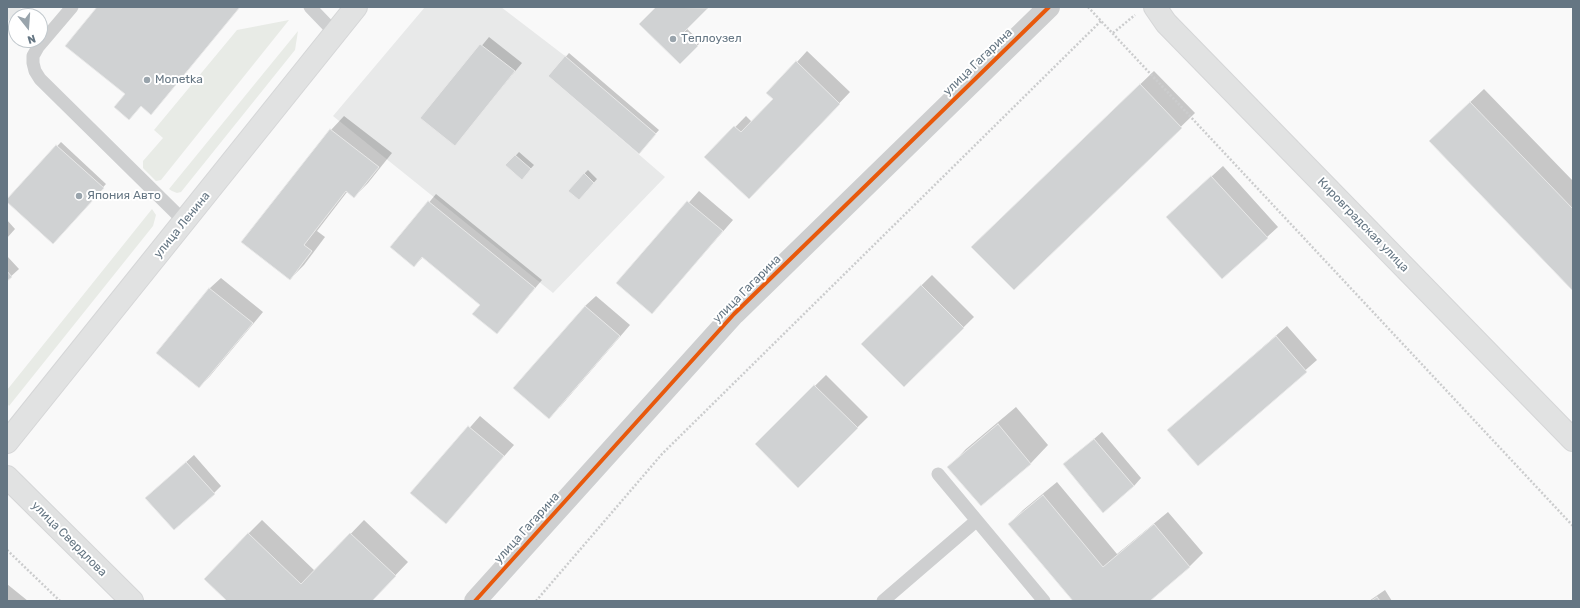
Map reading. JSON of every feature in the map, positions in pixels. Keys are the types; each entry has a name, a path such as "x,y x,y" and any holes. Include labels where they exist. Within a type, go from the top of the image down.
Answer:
{"main road":[{"name":"улица Ленина","path":"7,442 356,7"},
{"name":"Кировградская улица","path":"1147,9 1166,23 1573,440"},
{"name":"улица Свердлова","path":"7,477 132,601"}],"street":[{"name":"улица Гагарина","path":"475,601 734,314 1049,7"}],"lane":[{"path":"72,7 33,56 35,71 40,79 184,221"},
{"path":"310,7 335,33"},
{"path":"938,474 1044,601"},
{"path":"883,601 976,520"}],"path":[{"path":"1088,7 1573,526"},
{"path":"1113,33 1147,9"},
{"path":"536,601 662,454 1101,21"},
{"path":"7,550 60,601"}],"shaded area":[{"path":"7,7 22,7 8,8 7,22"},
{"path":"425,7 501,7 565,56 548,76 665,177 553,293 333,116"},
{"path":"289,20 161,180 156,181 143,168 143,161 163,138 154,130 237,30"},
{"path":"298,31 295,50 181,192 177,193 169,189"},
{"path":"152,209 156,215 153,226 9,406 7,403 7,390"}],"building":[{"path":"97,7 240,7 151,115 141,106 129,120 114,107 125,94 65,46"},
{"name":"Теплоузел","path":"656,7 708,8 684,32 698,46 680,64 639,24"},
{"path":"480,44 515,71 455,146 420,118"},
{"path":"565,56 656,134 639,154 548,76"},
{"path":"796,61 840,104 749,199 704,157 734,126 741,132 773,99 766,93"},
{"path":"1140,84 1182,128 1014,290 971,247"},
{"path":"1470,102 1573,209 1573,291 1429,141"},
{"path":"330,129 379,167 354,198 346,191 304,245 312,251 290,280 241,242"},
{"path":"56,145 104,188 53,244 7,202 7,199"},
{"path":"515,155 531,169 522,180 505,165"},
{"path":"584,173 594,183 579,200 568,191"},
{"path":"1211,176 1268,238 1222,279 1166,217"},
{"path":"428,201 535,288 497,334 472,314 480,305 422,257 414,267 390,247"},
{"path":"687,201 723,231 652,314 616,283"},
{"path":"7,271 12,277 7,281"},
{"path":"921,285 964,328 904,387 861,344"},
{"path":"209,288 253,323 199,388 156,353"},
{"path":"585,306 620,336 549,419 513,388"},
{"path":"1276,336 1307,372 1198,466 1167,430"},
{"path":"814,385 858,428 798,488 755,444"},
{"path":"998,424 1031,464 981,506 947,467"},
{"path":"468,426 504,456 446,524 410,493"},
{"path":"1094,439 1134,486 1103,513 1063,464"},
{"path":"186,462 215,494 174,530 145,498"},
{"path":"1043,495 1103,567 1154,524 1190,567 1150,601 1073,601 1008,524"},
{"path":"248,533 301,584 350,533 396,576 372,601 227,601 204,579"},
{"path":"1377,597 1380,601 1371,601"}],"cycle path":[{"path":"475,601 734,314 1049,7"}],"place":[{"name":"Теплоузел","path":"673,39"},
{"name":"Monetka","path":"147,80"},
{"name":"Япония Авто","path":"79,196"}]}
